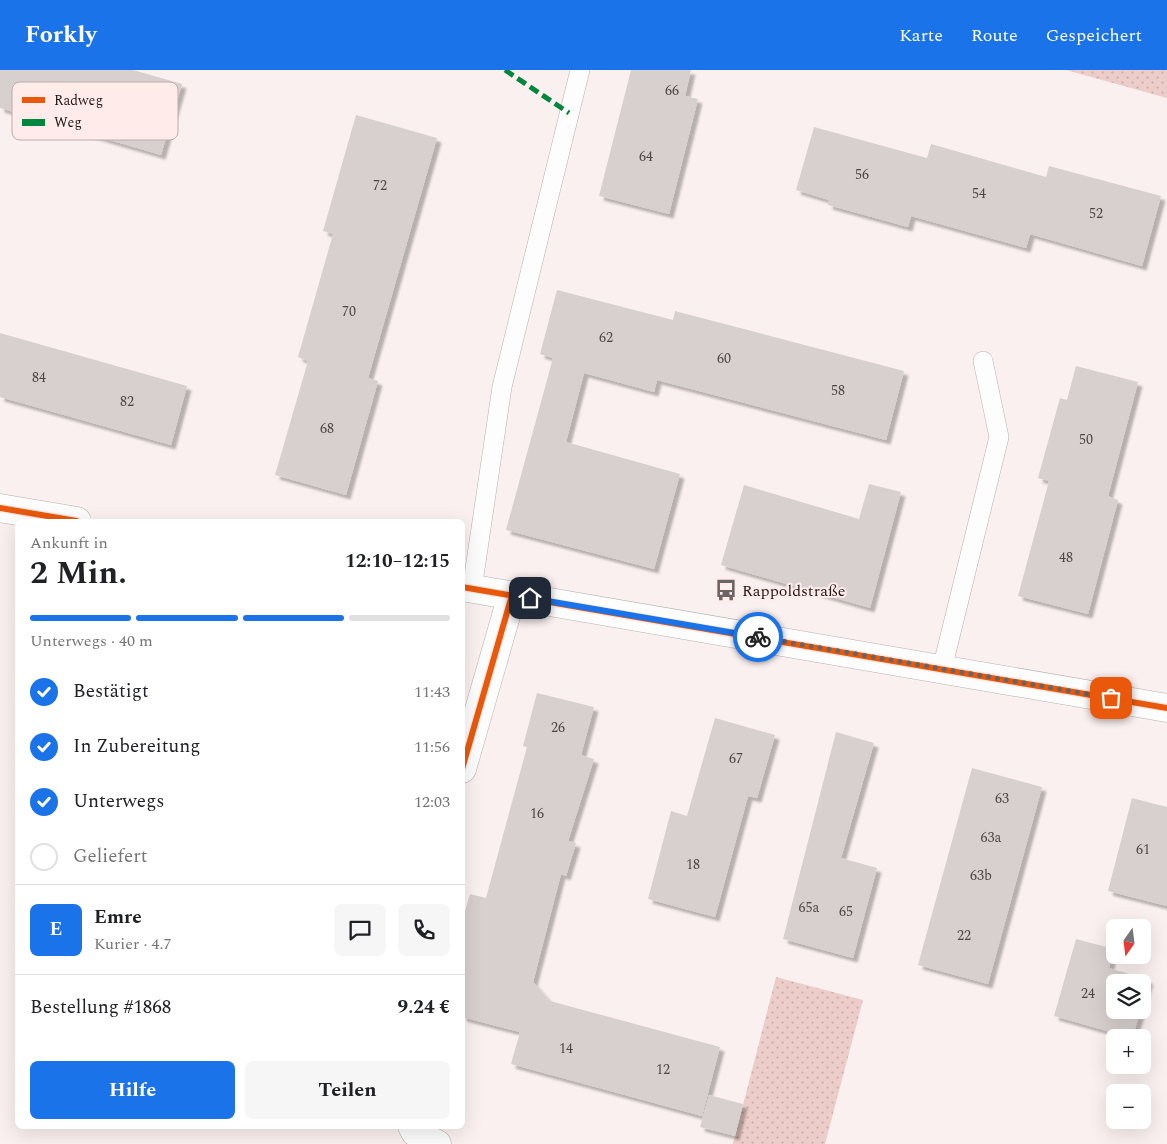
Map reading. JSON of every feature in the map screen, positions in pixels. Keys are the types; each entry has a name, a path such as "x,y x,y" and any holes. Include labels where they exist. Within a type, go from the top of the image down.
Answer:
{"street":[{"path":"0,508 65,519"},
{"path":"468,588 1167,708"},
{"path":"465,759 512,595"},
{"path":"414,1129 415,1132 437,1144"}],"lane":[{"path":"468,588 502,387 580,70"},
{"path":"942,669 1000,437 984,361"}],"shaded area":[{"path":"1066,70 1167,70 1167,98"},
{"path":"776,977 863,1000 825,1144 733,1144"}],"building":[{"path":"0,70 133,70 175,82 12,82 12,112 0,108"},
{"path":"631,70 691,70 685,96 698,99 669,214 599,196"},
{"path":"178,83 182,84 178,98"},
{"path":"356,115 437,138 368,378 378,381 346,495 275,475 308,361 298,357 333,234 323,231"},
{"path":"814,127 927,158 931,144 1046,177 1049,166 1161,196 1142,266 1030,234 1026,248 911,216 908,227 828,205 829,200 796,190"},
{"path":"110,140 165,140 161,155"},
{"path":"557,290 673,320 675,311 904,371 886,440 657,380 654,392 584,373 566,442 680,474 654,569 506,530 553,358 540,354"},
{"path":"0,333 187,386 171,445 0,397"},
{"path":"1076,366 1138,382 1108,496 1118,500 1088,614 1018,596 1049,481 1038,478 1060,398 1067,400"},
{"path":"869,484 901,492 870,608 721,565 744,485 859,519"},
{"path":"537,693 594,707 581,755 594,759 568,841 576,843 566,876 561,874 533,982 550,1001 720,1047 702,1116 511,1064 520,1032 465,1018 465,912 470,894 486,898 527,747 523,746"},
{"path":"715,718 775,735 757,798 748,796 715,917 648,899 671,811 687,816"},
{"path":"836,732 874,743 841,858 877,868 853,958 783,939"},
{"path":"972,768 1042,787 988,984 918,965"},
{"path":"1132,798 1167,807 1167,906 1108,891"},
{"path":"1076,939 1106,947 1106,964 1110,964 1109,968 1129,974 1106,974 1106,1019 1138,1019 1135,1029 1106,1029 1106,1031 1054,1016"},
{"path":"709,1095 743,1104 735,1136 700,1127"}],"marked path":[{"path":"505,70 569,113"}],"cycle path":[{"path":"0,508 65,519"},
{"path":"465,588 1167,708"},
{"path":"465,759 512,595"}],"way so far":[{"path":"758,637 1111,698"}],"place":[{"name":"Rappoldstraße","path":"726,590"}],"route":[{"path":"530,598 758,637"}]}
